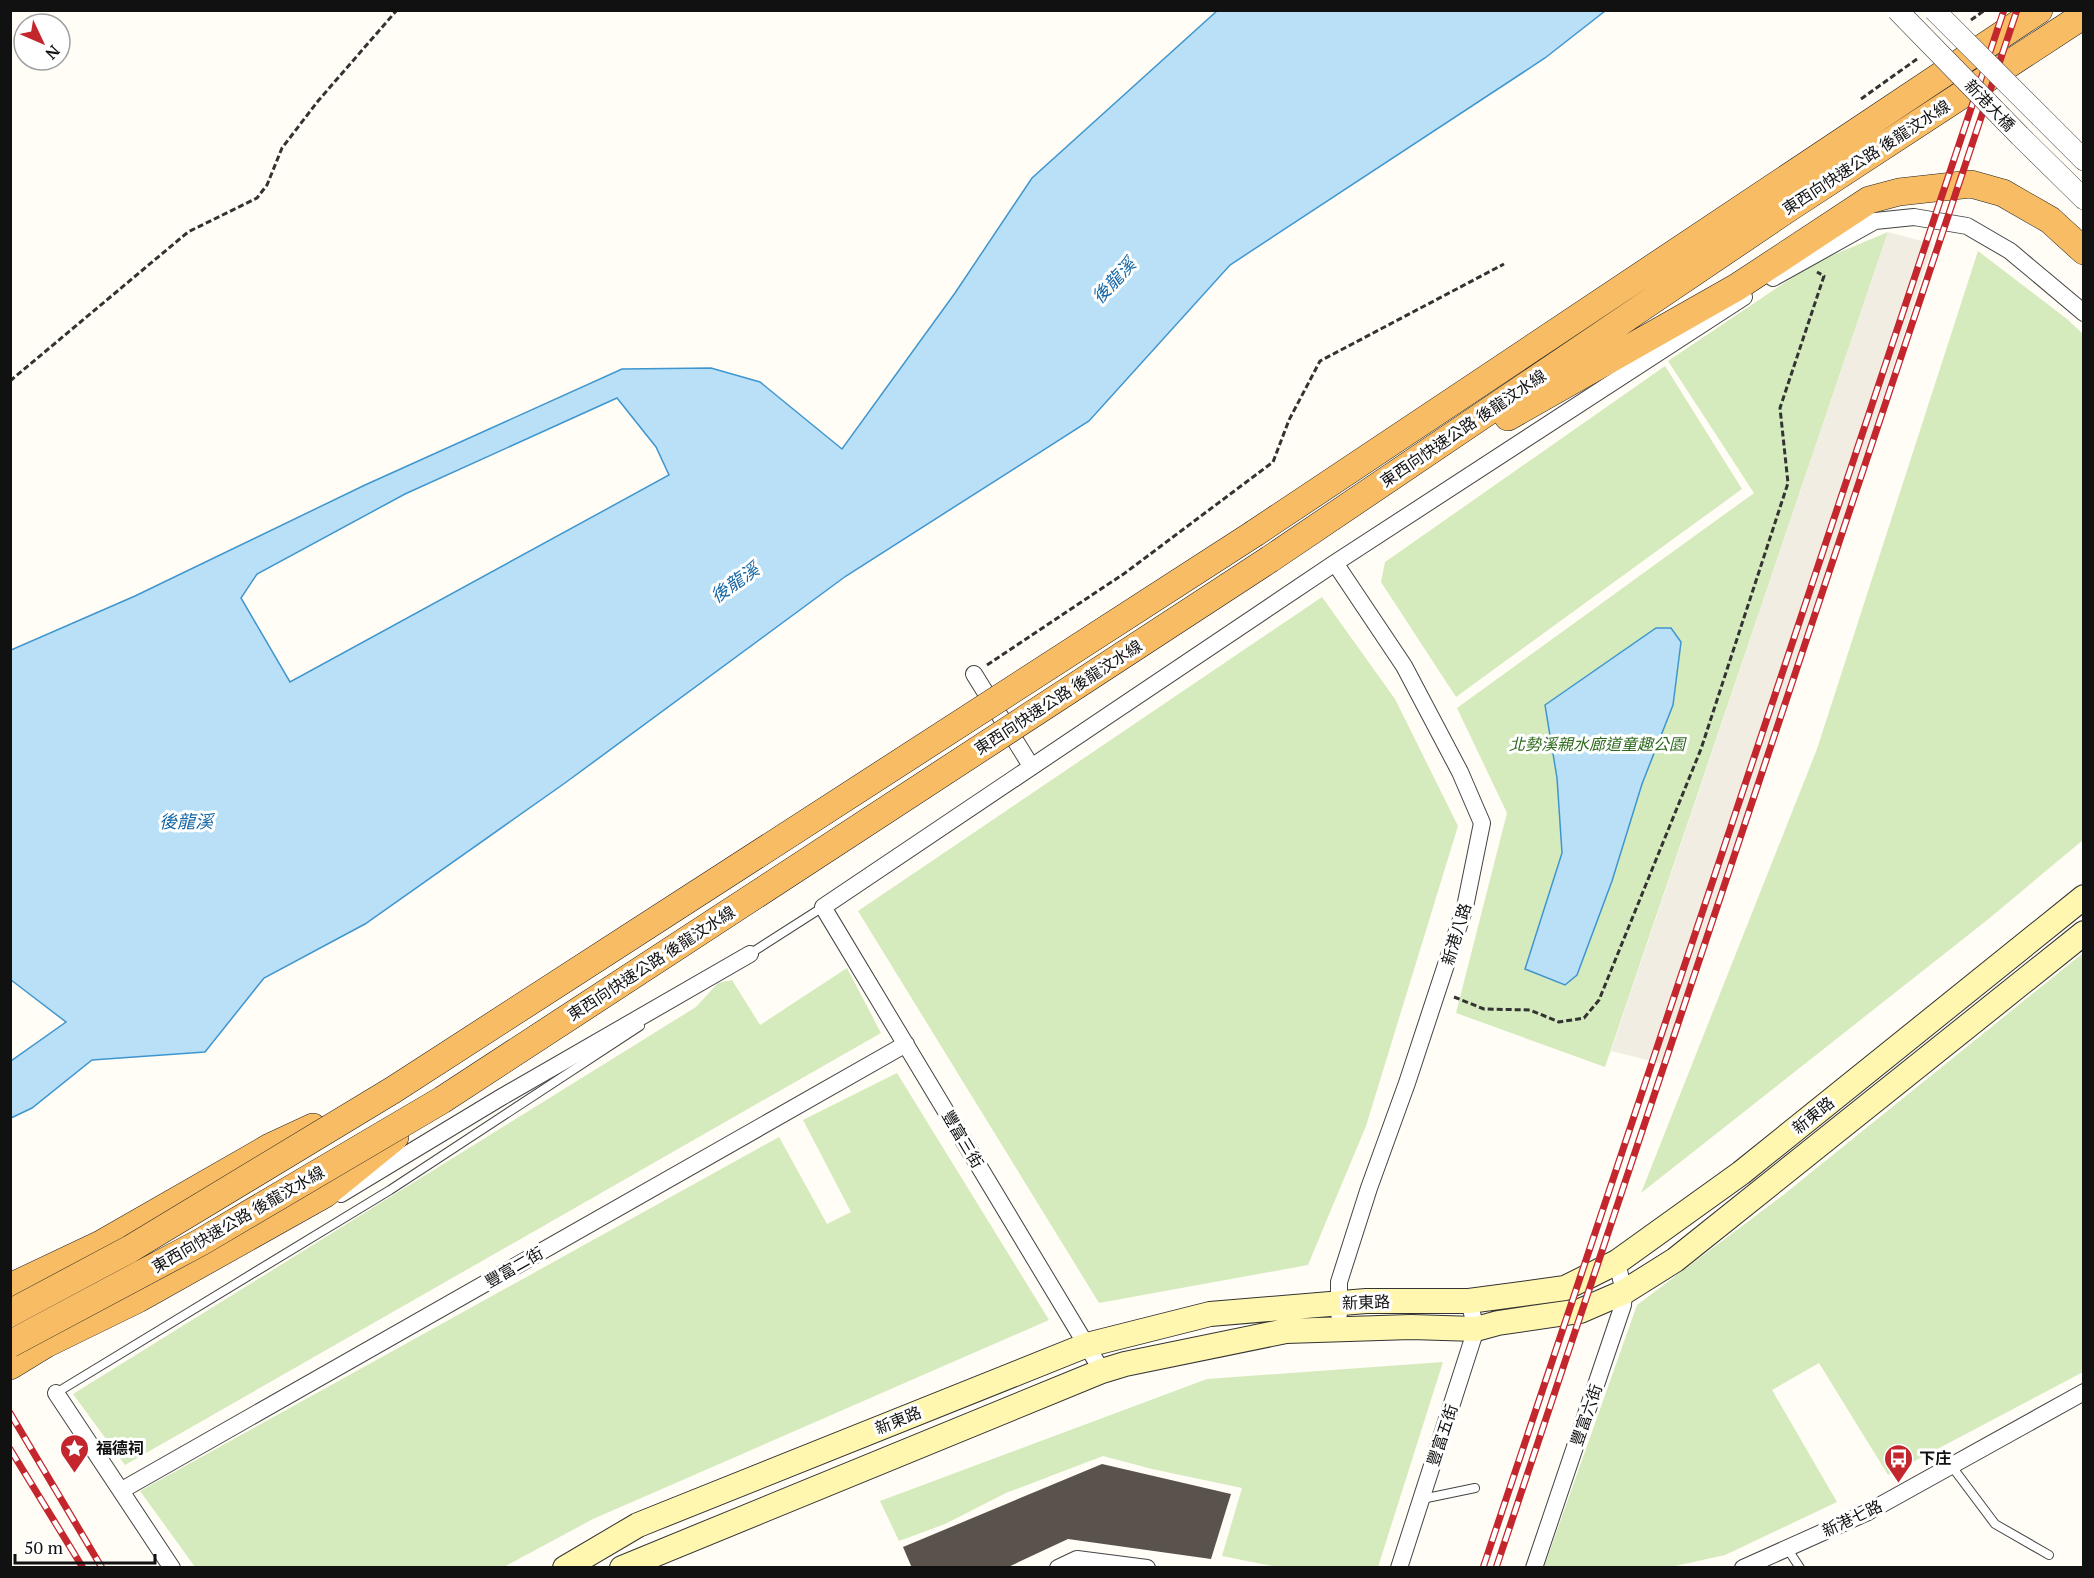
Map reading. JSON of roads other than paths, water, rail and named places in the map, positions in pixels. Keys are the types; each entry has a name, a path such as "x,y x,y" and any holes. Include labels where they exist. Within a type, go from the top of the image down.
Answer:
{"highway":[{"name":"東西向快速公路 後龍汶水線","path":"10,1313 130,1249 393,1090 1255,533 2039,10"},
{"name":"東西向快速公路 後龍汶水線","path":"10,1344 201,1242 442,1100 1270,558 1789,208 2084,15"},
{"path":"1324,521 1737,286 1869,200 1899,192 1971,184 2003,193 2050,220 2084,251"},
{"path":"10,1287 101,1244 270,1147 393,1090"},
{"path":"10,1366 46,1344 138,1299 324,1194 442,1100"}],"main road":[{"name":"新東路","path":"565,1568 638,1525 1087,1345 1210,1314 1338,1303 1469,1301 1565,1288 1617,1262 1741,1173 2084,897"},
{"name":"新東路","path":"622,1568 1102,1371 1125,1364 1286,1331 1476,1329 1498,1323 1580,1311 1624,1292 1675,1260 2084,933"}],"street":[{"name":"新港大橋","path":"1897,10 2084,199"},
{"name":"新港大橋","path":"1934,10 2084,160"},
{"path":"823,907 1335,562 1779,274 1875,221 1914,217 1967,226 2010,251 2084,313"},
{"name":"新港八路","path":"1335,562 1404,666 1460,772 1482,823 1465,907 1339,1282 1340,1330"},
{"path":"974,674 1031,766"},
{"name":"豐富三街","path":"823,907 1102,1371"},
{"path":"10,1379 207,1272 500,1098 750,954"},
{"name":"豐富二街","path":"122,1490 906,1044"},
{"name":"豐富六街","path":"1534,1568 1623,1305 1624,1292 1617,1262"},
{"path":"1469,1301 1476,1329"},
{"name":"豐富五街","path":"1399,1568 1476,1329"},
{"name":"新港七路","path":"1743,1568 1868,1512 2084,1392"},
{"path":"56,1393 172,1568"},
{"path":"1058,1568 1077,1559 1147,1568"}],"lane":[{"path":"56,1393 390,1190 823,907"},
{"path":"1953,1465 1995,1524 2049,1555"},
{"path":"1422,1500 1475,1488"},
{"path":"1787,1547 1800,1568"}],"water":[{"name":"後龍溪","path":"1218,10 1605,11 1545,58 1230,265 1089,421 846,576 565,783 365,924 264,978 205,1052 92,1060 32,1108 11,1118 11,1061 66,1022 11,980 11,650 135,596 365,485 622,369 711,368 760,382 842,449 955,293 1032,178","holes":["617,398 656,447 669,475 290,682 241,598 257,574 405,494"]},
{"path":"1656,628 1671,628 1681,642 1673,705 1642,784 1612,881 1577,975 1565,985 1525,969 1562,853 1557,778 1545,705"}],"railway":[{"path":"1483,1568 2004,10"},
{"path":"1496,1568 2017,10"},
{"path":"10,1413 102,1568"},
{"path":"10,1449 83,1568"}],"place":[{"name":"福德祠","path":"75,1474"},
{"name":"下庄","path":"1898,1484"}],"park label":[{"name":"北勢溪親水廊道童趣公園","path":"1597,744"}]}
